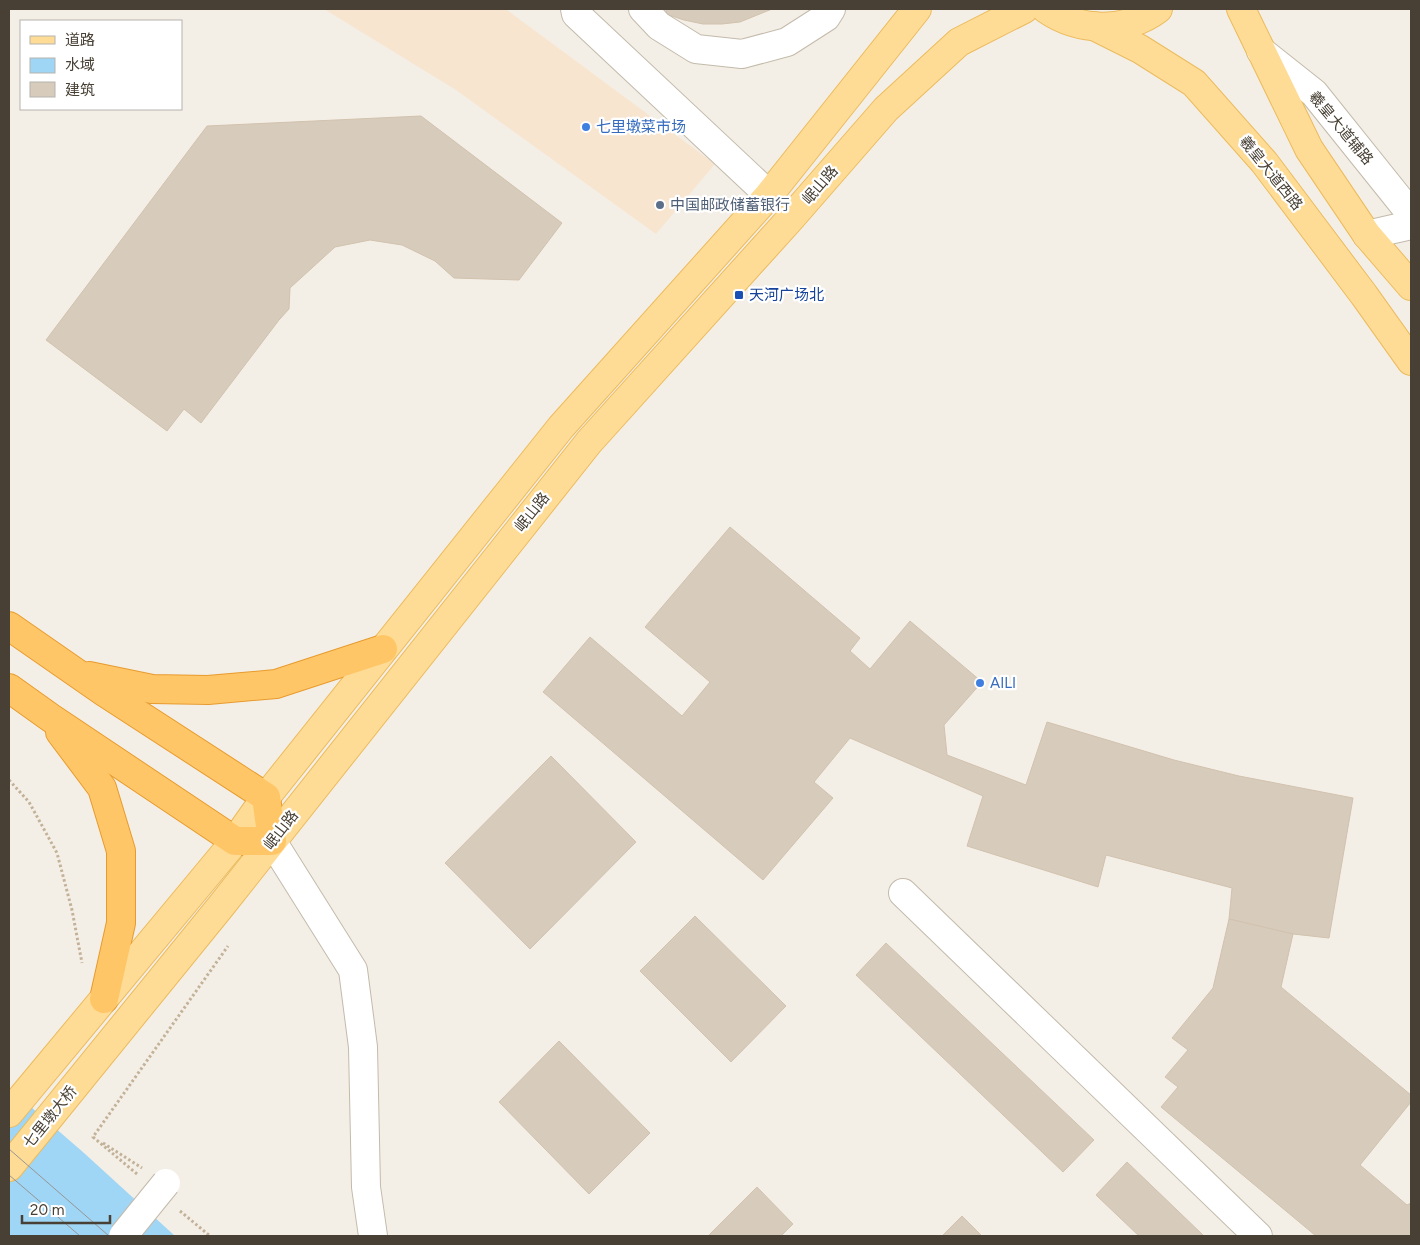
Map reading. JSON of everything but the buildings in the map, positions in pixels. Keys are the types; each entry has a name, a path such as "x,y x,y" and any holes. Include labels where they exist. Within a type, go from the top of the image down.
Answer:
{"highway":[{"path":"9,626 104,692 266,797 272,840 235,840 9,688"},
{"path":"79,674 152,689 208,690 276,684 383,649"},
{"path":"51,718 102,788 120,850 121,923 104,999"}],"main road":[{"name":"岷山路","path":"9,1113 235,840 266,797 561,427 769,195 917,9"},
{"name":"岷山路","path":"91,1066 589,442 791,218 886,109 959,42 1024,9"},
{"path":"1046,9 1073,22 1094,26 1114,26 1134,21 1158,9"},
{"path":"1241,9 1309,149 1367,235 1411,286"},
{"name":"羲皇大道西路","path":"1094,26 1140,49 1194,83 1264,162 1411,361"},
{"name":"七里墩大桥","path":"9,1167 91,1066"}],"street":[{"path":"575,9 576,14 769,195"},
{"path":"643,9 659,26 696,49 742,54 787,42 826,17 831,9"},
{"name":"羲皇大道辅路","path":"1261,50 1314,94 1411,214"},
{"path":"1367,235 1411,225"},
{"path":"272,840 352,970 363,1047 366,1187 373,1236"},
{"path":"903,893 1258,1236"},
{"path":"123,1236 161,1189"}],"path":[{"path":"9,780 29,802 58,853 72,910 82,966"},
{"path":"93,1137 231,942"},
{"path":"93,1137 161,1189 210,1236"},
{"path":"93,1137 161,1189"}],"shaded area":[{"name":"七里墩菜市场","path":"324,9 507,10 715,164 656,234 456,90"}],"water":[{"path":"9,1088 84,1153 175,1236 9,1236"}],"tram line":[{"path":"9,1149 109,1236"},
{"path":"9,1175 80,1236"}],"place":[{"name":"七里墩菜市场","path":"586,127"},
{"name":"中国邮政储蓄银行","path":"660,205"},
{"name":"天河广场北","path":"739,295"},
{"name":"AILI","path":"980,683"}]}
